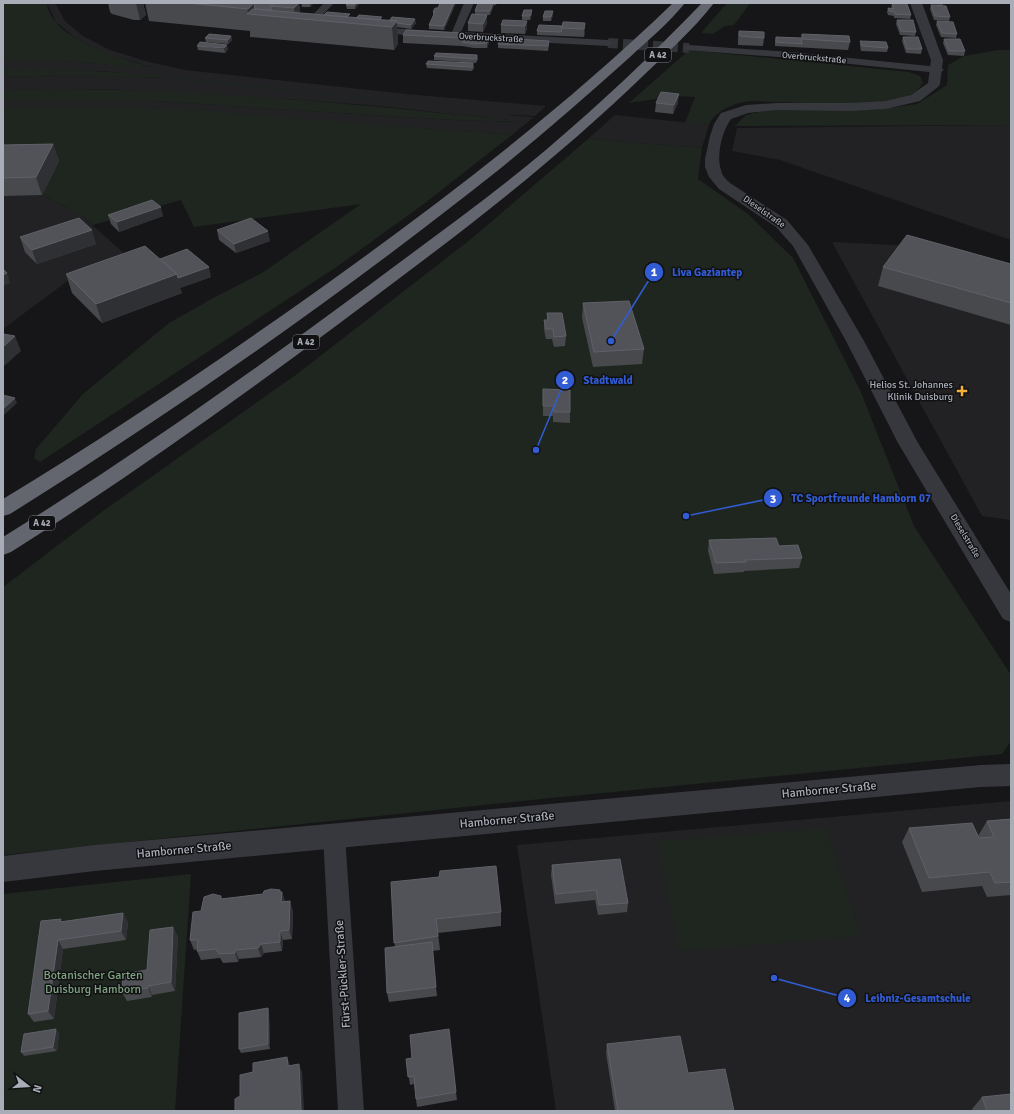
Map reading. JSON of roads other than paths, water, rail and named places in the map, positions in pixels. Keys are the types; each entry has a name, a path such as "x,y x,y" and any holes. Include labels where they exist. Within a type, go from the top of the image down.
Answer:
{"highway":[{"name":"A 42","path":"3,509 43,485 232,360 421,223 490,170 574,102 642,41 679,3"},
{"name":"A 42","path":"3,547 80,499 274,366 450,232 524,174 605,105 670,44 708,3"}],"street":[{"path":"324,26 305,25 330,3"},
{"path":"455,36 468,3"},
{"path":"916,3 937,60 939,70"},
{"name":"Overbruckstraße","path":"362,30 608,43"},
{"name":"Overbruckstraße","path":"689,48 792,55 939,70"},
{"name":"Dieselstraße","path":"939,70 933,86 924,94 915,99 894,104 846,108 765,106 745,108 727,116 721,125 714,152 712,170 719,181 775,219 788,230 804,251 864,359 894,418 1011,613"},
{"name":"Hamborner Straße","path":"3,869 95,858 922,781 1011,775"},
{"name":"Fürst-Pückler-Straße","path":"334,836 352,1111"}],"tunnel":[{"path":"608,43 689,48"}],"place":[{"name":"Liva Gaziantep","path":"611,341"},
{"name":"Helios St. Johannes Klinik Duisburg","path":"962,391"},
{"name":"Stadtwald","path":"536,450"},
{"name":"TC Sportfreunde Hamborn 07","path":"686,516"},
{"name":"Leibniz-Gesamtschule","path":"774,978"}],"park label":[{"name":"Botanischer Garten Duisburg Hamborn","path":"93,982"}]}
